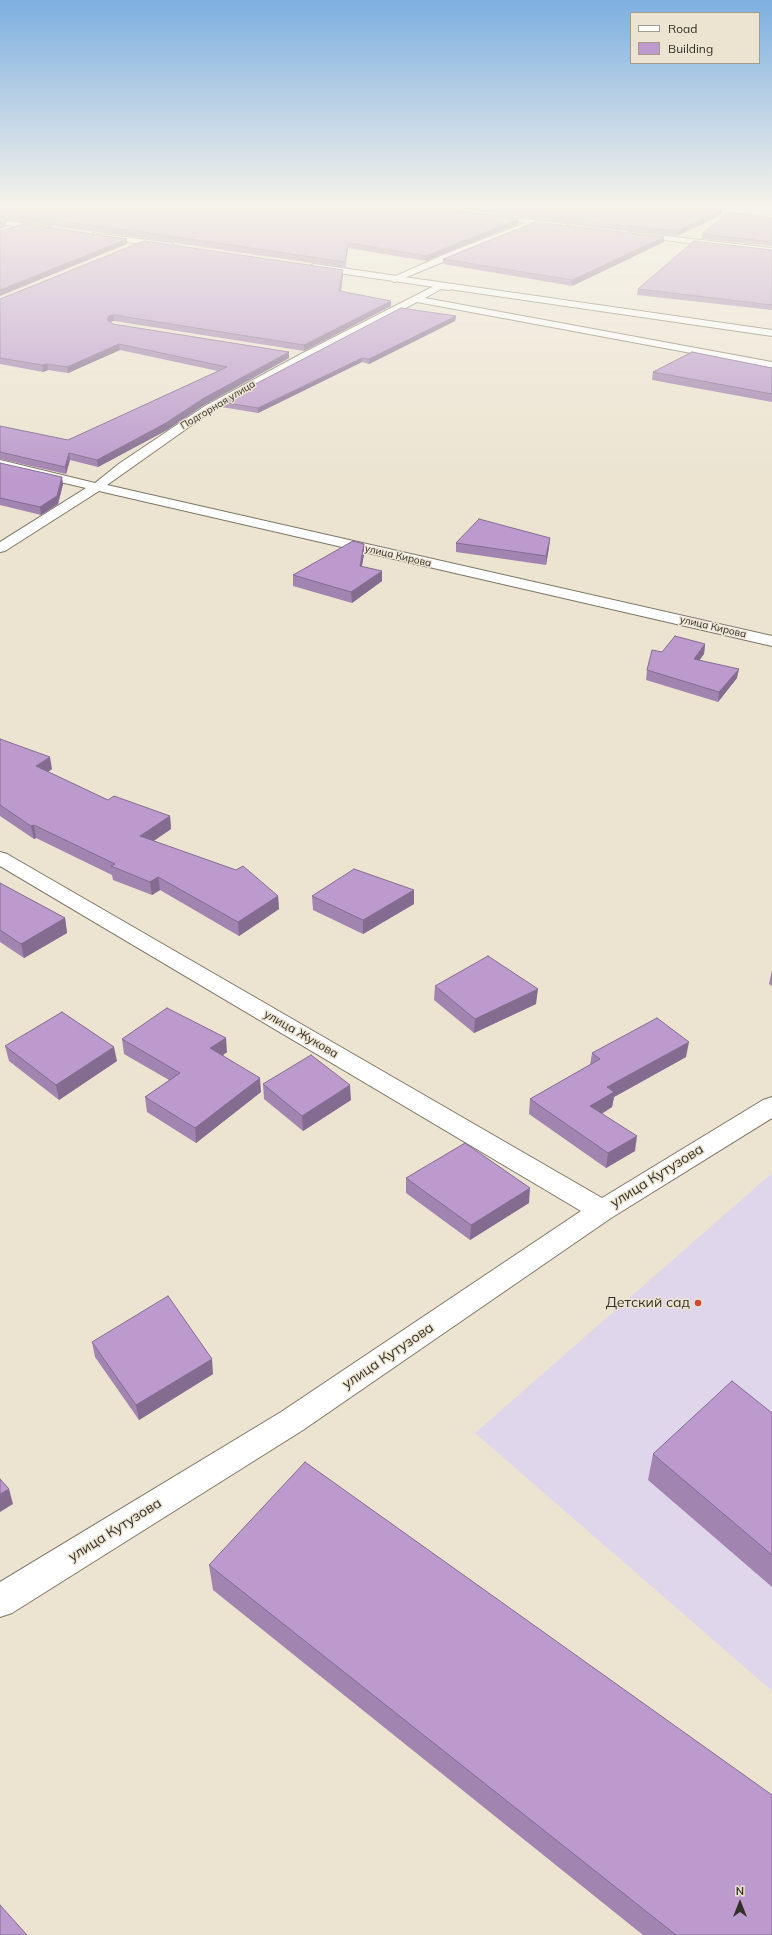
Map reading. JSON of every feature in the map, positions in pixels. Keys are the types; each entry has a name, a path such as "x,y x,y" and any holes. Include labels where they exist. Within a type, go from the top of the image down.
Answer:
{"street":[{"name":"Подгорная улица","path":"0,548 97,487 209,408 305,356 419,297"},
{"path":"516,297 772,333"},
{"path":"416,299 772,366"},
{"path":"290,353 305,356"},
{"name":"улица Кирова","path":"0,464 772,641"},
{"name":"улица Жукова","path":"0,858 602,1211"},
{"name":"улица Кутузова","path":"0,1601 292,1421 602,1211 772,1106"}],"shaded area":[{"name":"Детский сад","path":"772,1173 772,1691 475,1433"}],"building":[{"path":"4,297 372,297 391,301 304,345 114,315 109,316 107,320 113,324 289,352 204,398 166,423 97,460 69,453 65,467 0,452 0,426 68,440 227,367 119,344 67,367 47,364 42,365 0,358 0,299"},
{"path":"708,297 772,297 772,305"},
{"path":"401,308 456,316 369,359 362,358 258,408 221,402"},
{"path":"692,352 772,368 772,394 653,372"},
{"path":"0,463 62,477 57,496 40,507 0,498"},
{"path":"479,519 550,538 546,556 456,543"},
{"path":"353,541 364,544 360,566 382,571 351,592 293,575"},
{"path":"675,636 705,644 694,659 739,669 719,692 647,670 652,650 662,652"},
{"path":"0,739 50,757 36,766 108,800 114,796 170,816 140,836 236,870 243,866 278,896 238,922 158,877 150,882 111,866 115,864 34,825 31,826 0,805"},
{"path":"354,869 414,890 363,920 312,896"},
{"path":"0,883 65,918 21,944 0,930"},
{"path":"488,956 538,989 475,1019 435,986"},
{"path":"167,1008 226,1038 210,1048 260,1078 195,1128 145,1097 180,1073 122,1039"},
{"path":"62,1012 114,1047 56,1085 5,1046"},
{"path":"657,1018 689,1042 607,1087 614,1092 590,1106 637,1136 608,1153 530,1099 600,1059 592,1053"},
{"path":"311,1055 350,1085 302,1116 263,1084"},
{"path":"465,1143 530,1188 471,1225 406,1178"},
{"path":"168,1296 212,1359 136,1405 92,1342"},
{"path":"732,1381 772,1413 772,1555 653,1454"},
{"path":"305,1462 772,1795 772,1935 676,1935 209,1565"},
{"path":"0,1479 9,1489 0,1494"},
{"path":"0,1905 27,1935 0,1935"}],"place":[{"name":"Детский сад","path":"698,1303"}]}
